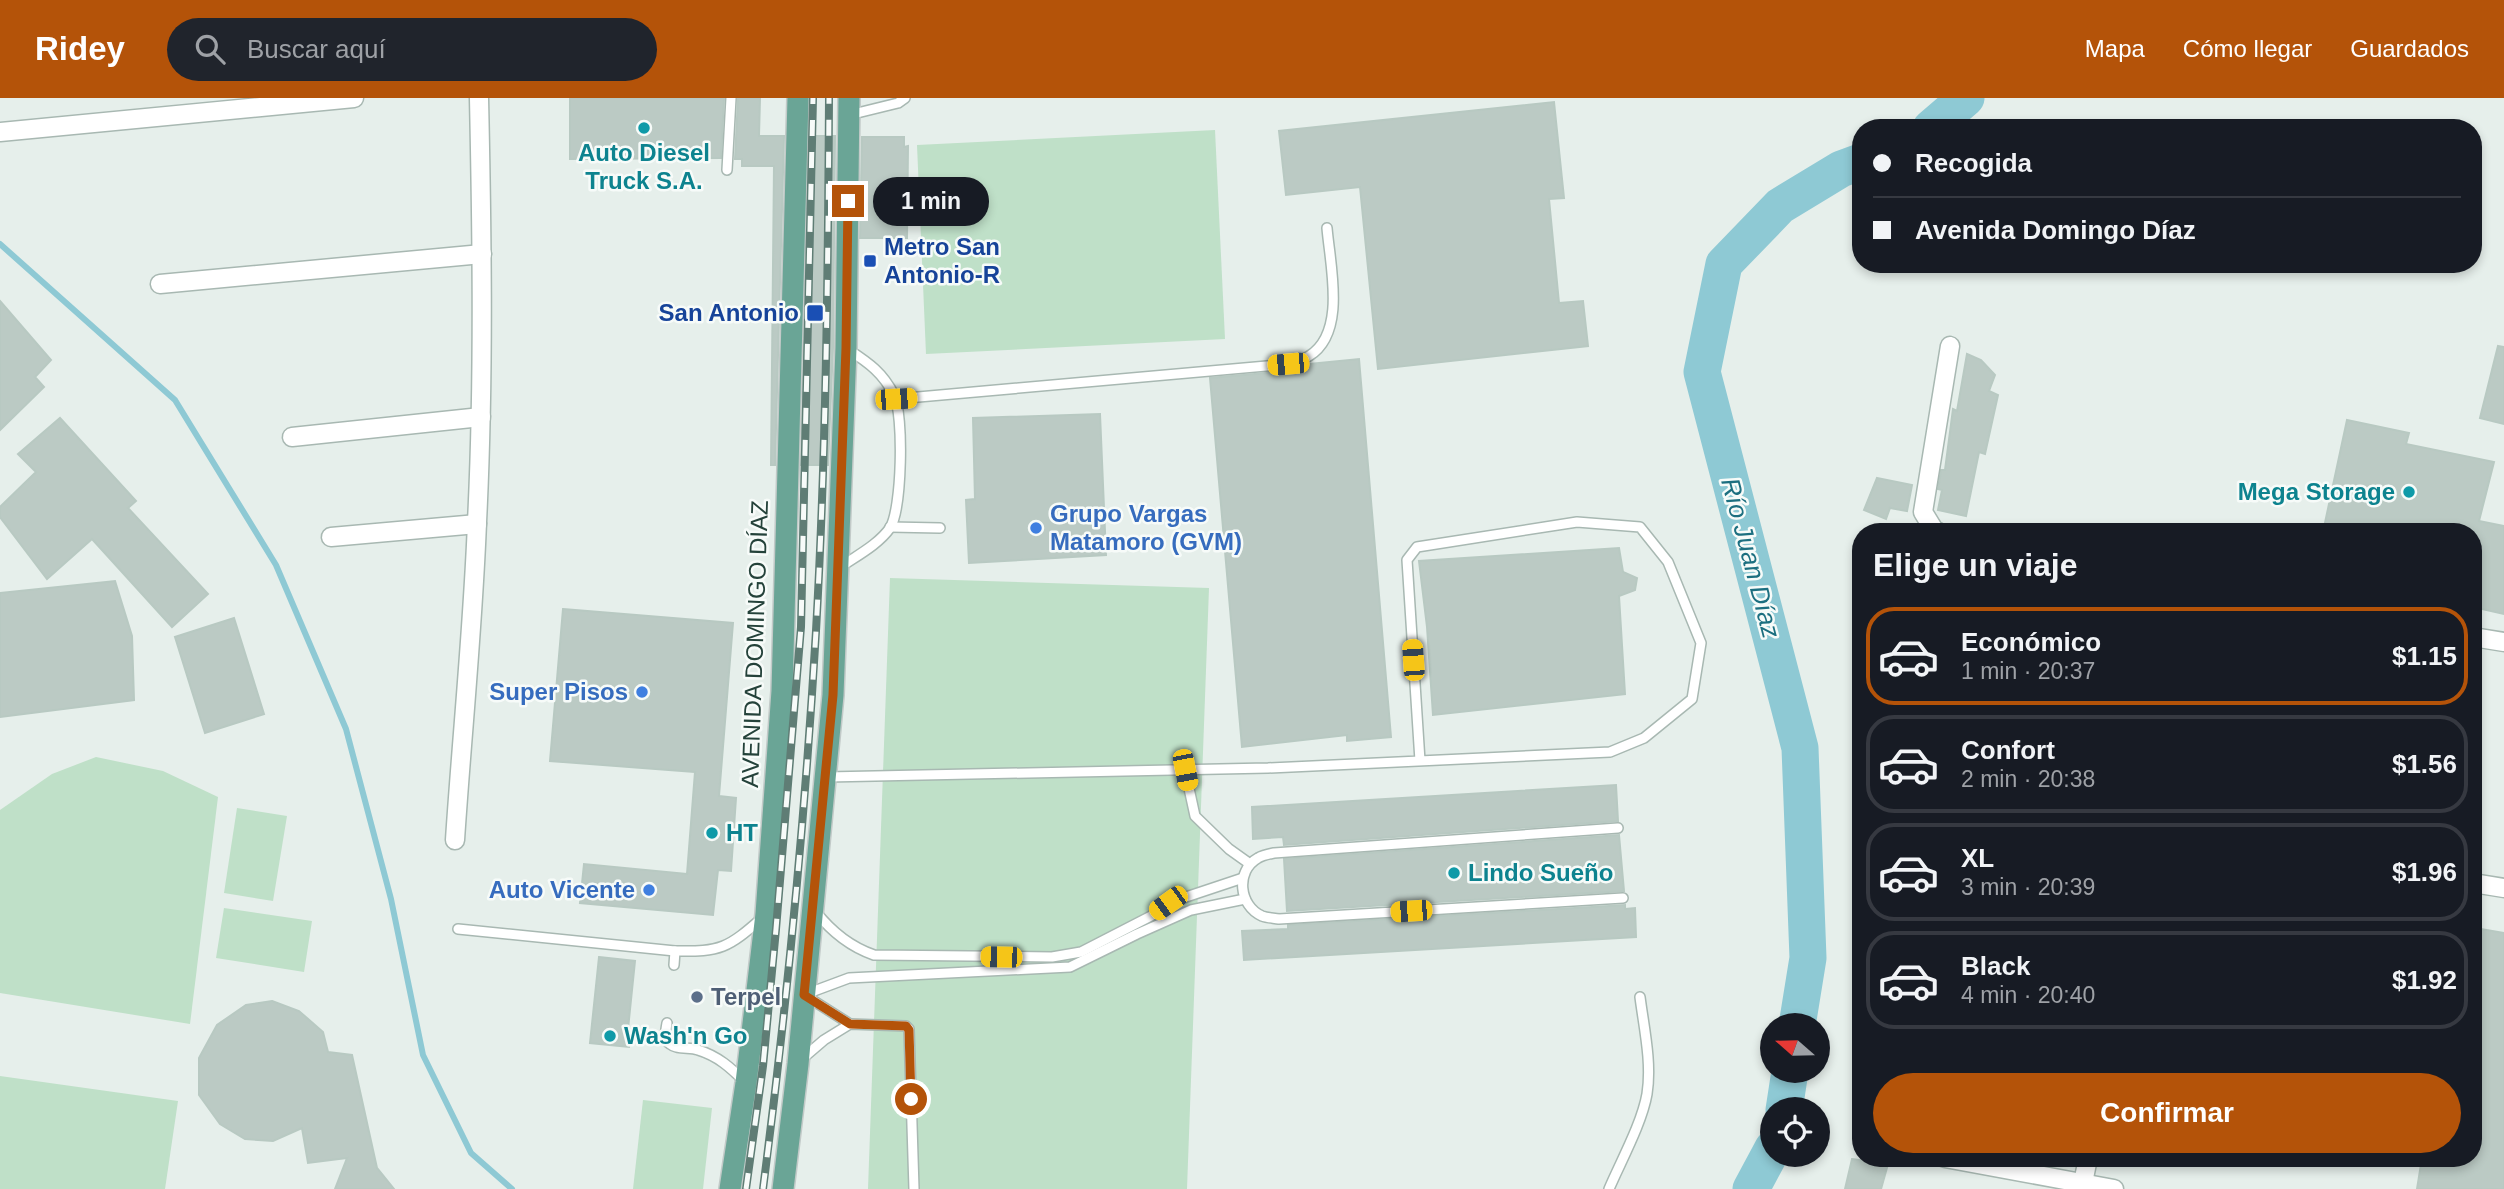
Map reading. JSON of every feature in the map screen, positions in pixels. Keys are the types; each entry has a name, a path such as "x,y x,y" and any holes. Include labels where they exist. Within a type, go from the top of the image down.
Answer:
{"main road":[{"name":"AVENIDA DOMINGO DÍAZ","path":"730,1189 746,1083 766,914 782,691 798,98"},
{"path":"783,1189 798,1064 833,695 846,348 849,107"}],"street":[{"path":"0,132 355,98"},
{"path":"455,840 477,524 481,417 479,98"},
{"path":"160,284 482,254"},
{"path":"1930,523 1923,512 1950,346"},
{"path":"292,437 481,417"},
{"path":"331,537 477,524"},
{"path":"2482,638 2504,642"},
{"path":"2482,884 2504,888"},
{"path":"1993,1167 2114,1189"},
{"path":"2083,1184 2086,1167"}],"lane":[{"path":"727,170 731,98"},
{"path":"849,107 898,103 905,98"},
{"path":"896,399 1288,364 1309,356 1323,343 1334,312 1328,228"},
{"path":"838,569 879,540 890,527 899,502 900,416 896,399 877,369 846,348"},
{"path":"825,777 1185,770 1420,761 1610,752 1644,738 1692,698 1701,643 1668,562 1640,527 1577,522 1417,547 1407,560 1420,761"},
{"path":"890,527 940,528"},
{"path":"1185,770 1195,816 1229,849 1250,864"},
{"path":"1618,828 1274,853 1258,858 1250,864 1243,878 1245,899 1251,909 1264,917 1279,919 1623,898"},
{"path":"813,909 859,950 874,955 1052,957 1081,952 1150,916 1168,903 1243,878"},
{"path":"804,995 849,978 1070,967 1191,910 1245,899"},
{"path":"458,929 706,952 723,948 737,940 766,914"},
{"path":"674,965 675,951"},
{"path":"804,995 850,1024 900,1024 909,1030 914,1189"},
{"path":"1609,1189 1647,1093 1648,1073 1640,997"},
{"path":"667,1023 665,1038 668,1043 696,1049 715,1057 729,1065 746,1083"},
{"path":"798,1064 812,1049 850,1024"}],"green space":[{"path":"1215,130 1225,339 926,354 917,145"},
{"path":"890,578 1209,588 1187,1189 868,1189"},
{"path":"96,757 163,771 218,797 190,1024 0,993 0,810 52,774"},
{"path":"237,808 287,816 273,901 224,893"},
{"path":"224,908 312,921 304,972 216,958"},
{"path":"0,1076 178,1101 165,1189 0,1189"},
{"path":"643,1100 712,1108 703,1189 633,1189"}],"building":[{"name":"Auto Diesel Truck S.A.","path":"570,98 724,98 721,158 570,159"},
{"path":"738,98 760,98 759,136 784,136 775,465 771,465 774,166 742,166 742,159 735,159"},
{"path":"1554,102 1564,198 1549,199 1559,303 1583,301 1588,346 1378,369 1360,187 1286,195 1279,131"},
{"path":"810,136 835,136 833,348 828,465 801,465"},
{"path":"862,137 904,137 904,147 908,146 907,238 860,238"},
{"path":"0,301 51,360 35,377 44,387 0,430"},
{"path":"2498,346 2504,347 2504,424 2480,418"},
{"path":"1967,354 1981,360 1995,375 1989,391 1998,395 1985,454 1979,452 1966,516 1938,510 1942,490 1938,489 1941,470 1945,470 1953,409 1957,411"},
{"path":"1359,359 1391,737 1347,741 1347,735 1242,747 1210,378 1289,371 1309,364"},
{"path":"1100,414 1106,555 969,563 966,500 975,499 973,418"},
{"path":"60,418 136,501 128,508 208,594 172,627 92,539 47,579 0,517 0,507 36,472 18,454"},
{"name":"Mega Storage","path":"2347,420 2409,433 2406,444 2494,462 2479,521 2504,526 2504,614 2482,609 2482,523 2325,523"},
{"path":"1877,478 1912,485 1907,511 1890,508 1886,519 1864,510"},
{"path":"1619,548 1623,572 1637,578 1635,590 1619,596 1625,694 1433,715 1419,561"},
{"path":"115,581 132,636 134,700 0,717 0,593"},
{"name":"Super Pisos","path":"563,609 733,623 719,796 736,798 731,871 718,870 713,915 580,903 584,864 687,874 695,772 550,761"},
{"path":"234,618 264,714 205,733 175,637"},
{"path":"1616,785 1618,821 1284,845 1283,837 1253,839 1252,807"},
{"name":"Lindo Sueño","path":"1619,835 1624,891 1287,911 1284,859"},
{"path":"1625,905 1625,909 1635,908 1636,937 1244,960 1242,931 1288,929 1288,925"},
{"path":"2482,929 2504,933 2504,1189 2417,1189 2421,1167 2482,1167"},
{"path":"599,957 635,961 628,1029 631,1029 629,1047 590,1043"},
{"path":"272,1001 299,1011 323,1032 328,1052 352,1055 377,1168 394,1189 335,1189 347,1158 308,1163 302,1128 273,1141 245,1139 220,1124 199,1095 199,1058 217,1025 246,1005"},
{"path":"1852,1159 1852,1167 1887,1167 1881,1189 1845,1189"}],"waterway":[{"name":"Río Juan Díaz","path":"1942,119 1966,98"},
{"name":"Río Juan Díaz","path":"1799,1013 1808,958 1800,748 1702,372 1724,264 1780,206 1852,165"},
{"path":"0,244 175,400 276,565 346,729 391,899 423,1055 471,1153 512,1189"},
{"name":"Río Juan Díaz","path":"1786,1097 1788,1083"},
{"name":"Río Juan Díaz","path":"1751,1189 1763,1167"}],"railway":[{"path":"746,1189 763,1066 801,627 813,98"},
{"path":"763,1189 794,911 816,631 826,365 829,98"}],"place":[{"name":"Auto Diesel Truck S.A.","path":"644,128"},
{"name":"Metro San Antonio-R","path":"870,261"},
{"name":"San Antonio","path":"815,313"},
{"name":"Mega Storage","path":"2409,492"},
{"name":"Grupo Vargas Matamoro (GVM)","path":"1036,528"},
{"name":"Super Pisos","path":"642,692"},
{"name":"HT","path":"712,833"},
{"name":"Lindo Sueño","path":"1454,873"},
{"name":"Auto Vicente","path":"649,890"},
{"name":"Terpel","path":"697,997"},
{"name":"Wash'n Go","path":"610,1036"}],"route":[{"path":"848,201 846,348 833,695 804,995 850,1024 906,1026 909,1030 911,1099"}]}
